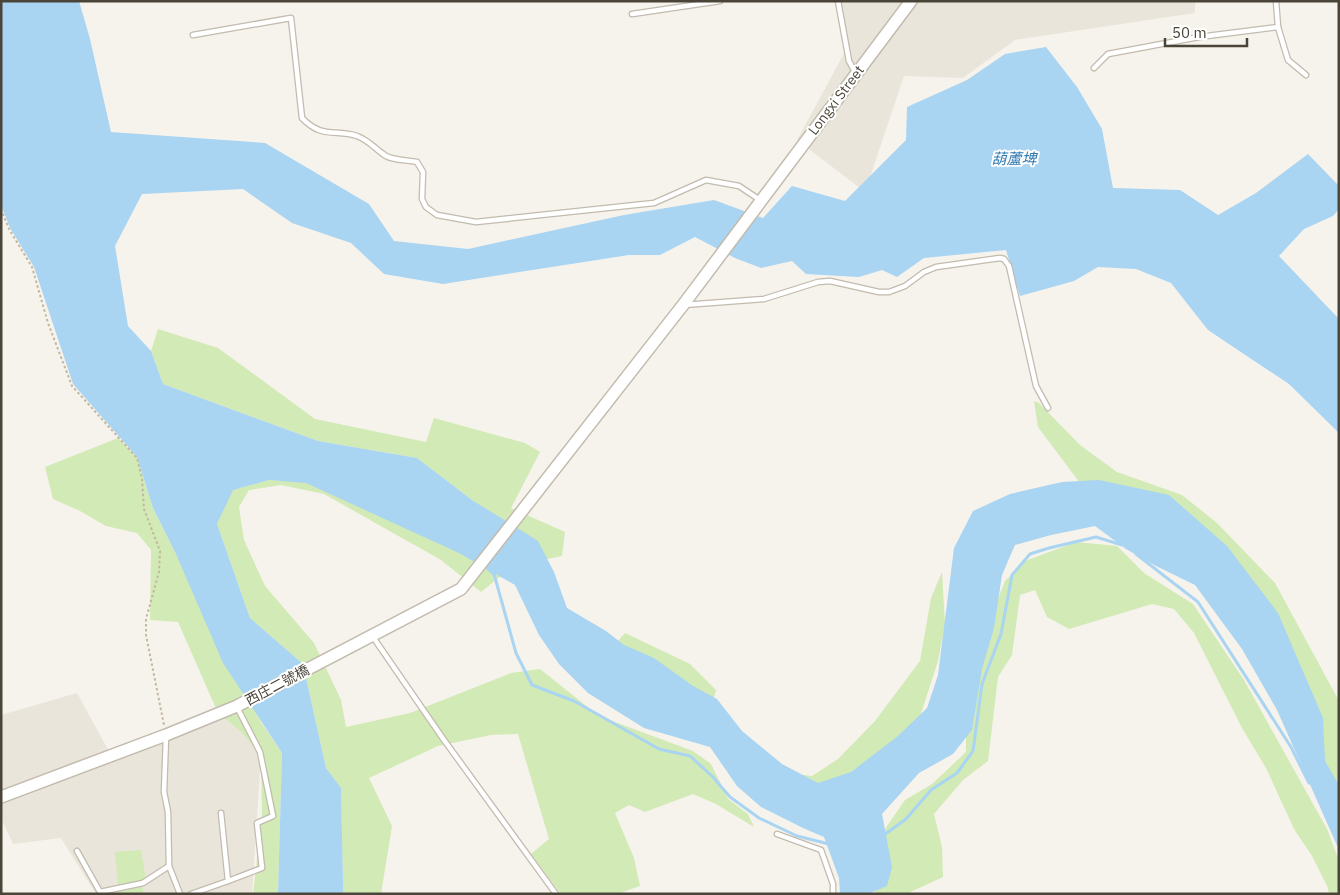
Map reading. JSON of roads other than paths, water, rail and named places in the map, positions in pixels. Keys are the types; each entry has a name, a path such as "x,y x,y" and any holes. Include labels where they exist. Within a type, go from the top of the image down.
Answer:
{"street":[{"name":"Longxi Street","path":"489,554 683,305 911,1"},
{"name":"西庄二號橋","path":"1,797 166,735 237,706 461,589 489,554"}],"lane":[{"path":"632,14 720,1"},
{"path":"838,1 849,61 856,73"},
{"path":"1276,1 1278,27 1288,60 1306,75"},
{"path":"193,35 291,18 302,118 310,126 326,133 354,135 369,141 387,157 416,162 423,172 422,200 426,207 437,215 476,222 654,203 706,180 740,186 761,200"},
{"path":"1094,68 1108,54 1199,37 1278,27"},
{"path":"683,305 764,299 818,282 830,281 873,291 889,292 906,286 924,272 936,267 1004,259 1008,266 1036,386 1048,408"},
{"path":"372,635 444,740 556,894"},
{"path":"191,894 262,868 257,823 273,816 260,752 237,706"},
{"path":"166,735 164,792 168,812 169,866 180,894"},
{"path":"221,813 228,881"},
{"path":"777,834 821,850 833,884 833,894"},
{"path":"77,851 100,892 143,883 169,866"}],"water":[{"name":"葫蘆埤","path":"1,1 79,1 90,39 111,132 265,143 369,204 394,241 468,249 624,215 714,200 763,218 792,186 845,201 906,140 907,107 967,80 1005,54 1046,47 1077,87 1102,129 1113,188 1180,190 1218,215 1256,193 1308,154 1339,186 1339,209 1333,216 1304,229 1279,256 1339,319 1339,433 1289,384 1208,330 1171,283 1136,269 1098,267 1074,281 1020,296 1006,250 924,258 897,277 882,270 859,277 806,274 792,261 761,268 735,258 695,237 660,255 629,255 443,284 384,274 351,243 292,223 243,189 142,194 115,246 128,326 151,351 163,384 318,441 417,458 472,500 538,541 554,572 567,608 606,631 624,645 654,658 693,686 717,699 742,731 782,764 818,783 851,772 898,736 927,708 938,675 954,548 973,511 1010,494 1062,482 1099,480 1169,495 1227,546 1278,613 1323,718 1325,761 1339,785 1339,850 1277,710 1242,649 1195,585 1126,549 1095,526 1015,545 1002,575 994,628 982,669 972,730 953,754 919,773 882,814 892,867 887,886 868,894 840,894 839,878 824,837 761,807 737,786 710,747 644,728 588,693 559,664 539,635 515,585 459,553 306,483 269,480 233,490 217,524 250,618 303,664 326,768 341,788 343,894 278,894 282,753 223,663 176,554 153,508 137,457 73,384 34,267 10,228 1,205"}],"waterway":[{"path":"884,835 906,819 931,790 957,773 973,751 982,684 1001,634 1012,575 1030,554 1049,548 1096,537 1122,545"},
{"path":"1136,554 1198,602 1291,747 1309,783"},
{"path":"488,569 494,574 516,653 532,685 574,701 659,749 690,756 713,777 730,797 759,818 797,836 829,844"}]}
